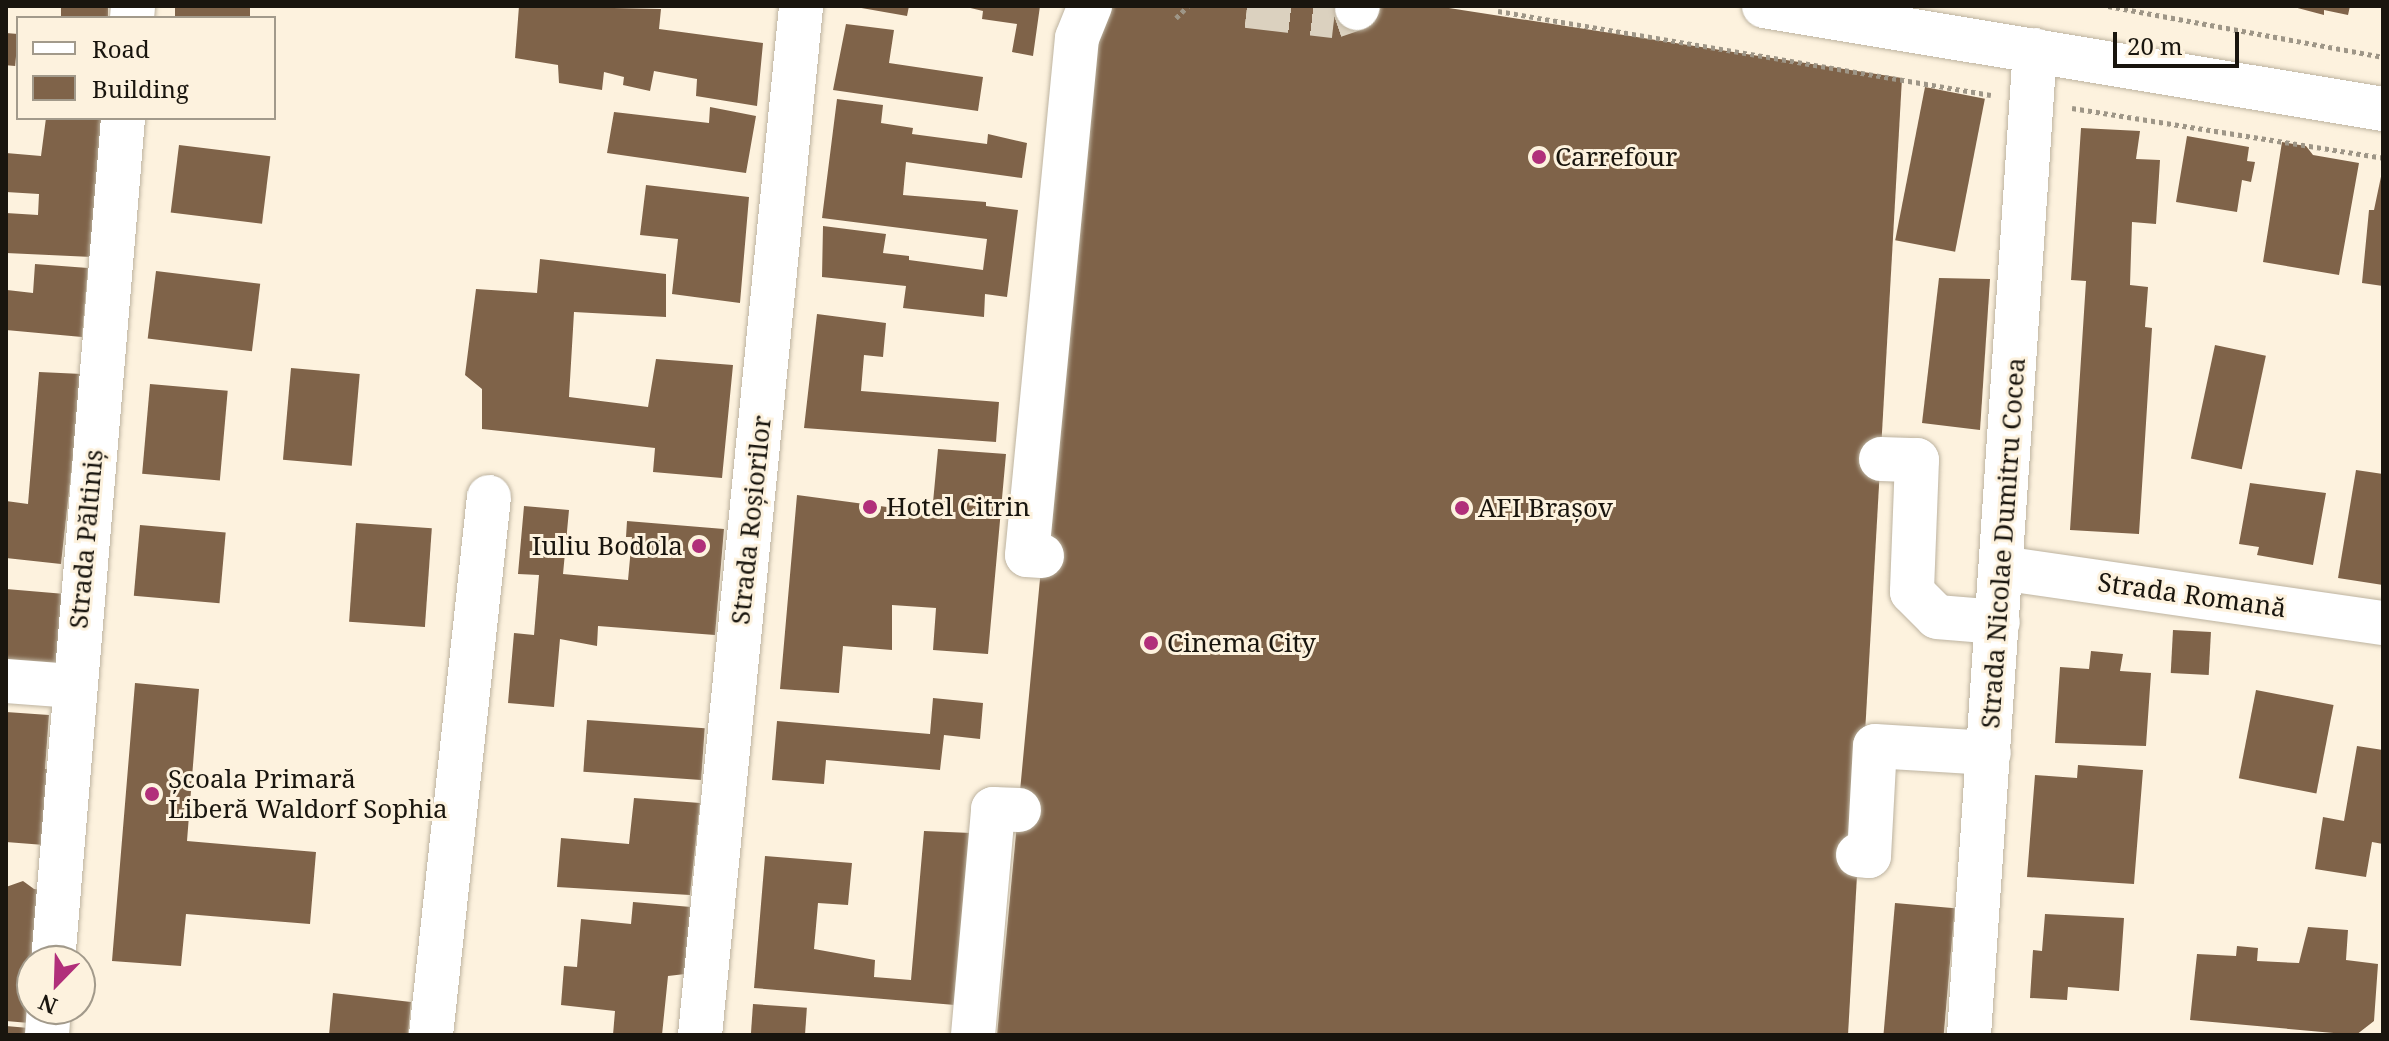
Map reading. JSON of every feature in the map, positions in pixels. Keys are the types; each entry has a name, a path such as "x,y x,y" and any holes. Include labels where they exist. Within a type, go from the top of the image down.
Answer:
{"street":[{"name":"Strada Roșiorilor","path":"700,1035 801,6"},
{"path":"1042,556 1027,555 1077,38 1090,6"},
{"path":"1764,6 2383,109"},
{"name":"Strada Nicolae Dumitru Cocea","path":"1969,1035 2035,50"},
{"name":"Strada Păltiniș","path":"54,945 72,686 123,120"},
{"path":"1881,459 1917,460 1912,592 1937,617 1998,622"},
{"path":"431,1035 489,497"},
{"name":"Strada Romană","path":"2001,568 2383,623"},
{"path":"6,681 72,686"},
{"path":"1858,855 1869,856 1875,746 1989,753"},
{"path":"973,1035 993,809 1019,810"}],"path":[{"path":"1176,18 1188,6"},
{"path":"2108,6 2383,57"},
{"path":"1498,11 2031,102 2383,158"}],"building":[{"path":"61,6 108,6 108,16 61,16"},
{"path":"175,6 250,6 250,16 175,16"},
{"path":"519,6 661,9 659,29 763,43 757,106 696,96 697,79 654,71 650,91 623,85 624,77 604,72 602,90 559,83 558,65 515,58"},
{"path":"850,6 909,6 907,16"},
{"path":"962,6 1040,6 1033,56 1012,52 1017,24 982,19 983,11"},
{"name":"AFI Brașov","path":"1094,6 1436,6 1902,78 1848,1035 997,1035"},
{"path":"2290,6 2350,6 2348,15 2324,10 2324,15"},
{"path":"846,24 894,30 889,63 983,77 978,111 833,90"},
{"path":"6,33 16,34 15,66 6,65"},
{"path":"1925,87 1985,99 1955,252 1895,240"},
{"path":"837,99 883,105 881,123 913,128 912,134 987,144 988,134 1027,143 1022,178 906,162 903,195 986,202 986,206 1018,210 1007,297 985,294 984,317 903,308 906,286 822,277 823,226 886,234 883,253 909,256 909,260 983,270 987,239 822,218"},
{"path":"710,107 756,116 746,173 607,153 614,112 709,123"},
{"path":"46,120 102,120 92,257 6,253 6,213 38,215 39,194 6,192 6,153 41,156"},
{"path":"2081,128 2140,131 2136,159 2160,160 2156,224 2132,222 2130,285 2148,287 2145,327 2152,328 2139,534 2070,530 2086,281 2071,280"},
{"path":"2187,136 2249,147 2247,161 2255,162 2251,182 2242,180 2237,212 2176,202"},
{"path":"2282,142 2306,146 2313,155 2359,163 2339,275 2263,262"},
{"path":"179,145 270,156 262,224 171,212"},
{"path":"2383,167 2383,286 2362,283 2369,210 2374,210"},
{"path":"646,185 749,197 740,303 672,294 678,239 640,235"},
{"path":"540,259 666,274 666,317 574,312 569,397 648,407 656,359 733,365 722,478 653,472 655,448 482,429 482,389 465,375 476,289 537,293"},
{"path":"35,264 88,268 82,337 6,330 7,290 33,293"},
{"path":"156,271 260,284 252,351 148,338"},
{"path":"1939,278 1990,279 1980,430 1922,423"},
{"path":"817,314 886,323 883,357 864,355 861,391 999,402 996,442 804,428"},
{"path":"2215,345 2266,356 2242,469 2191,458"},
{"path":"291,368 360,374 352,466 283,460"},
{"path":"39,372 82,374 61,564 6,558 6,501 28,504"},
{"path":"150,384 228,391 220,480 142,474"},
{"path":"938,449 1006,454 988,654 933,650 936,608 892,605 892,650 843,646 839,693 780,689 797,495 932,513"},
{"path":"2356,470 2383,474 2383,585 2338,578"},
{"path":"2250,483 2326,493 2313,565 2257,555 2259,547 2239,544"},
{"path":"524,506 569,510 563,574 628,580 632,537 626,537 627,521 724,529 715,635 598,626 597,646 560,639 554,707 508,703 514,633 534,635 539,575 518,574"},
{"path":"356,523 432,528 425,627 349,622"},
{"path":"140,525 226,532 219,603 134,596"},
{"path":"6,589 65,594 58,666 6,659"},
{"path":"2173,630 2211,632 2209,675 2171,673"},
{"path":"2091,651 2123,654 2120,671 2151,673 2146,746 2055,743 2060,667 2089,669"},
{"path":"135,683 199,689 187,841 316,852 310,924 186,914 181,966 112,961"},
{"path":"2256,690 2334,705 2316,793 2239,778"},
{"path":"933,698 983,703 980,739 944,735 940,770 826,760 824,784 772,780 777,721 930,734"},
{"path":"6,712 49,715 45,769 62,770 57,846 6,842"},
{"path":"587,720 705,728 701,780 583,772"},
{"path":"2357,746 2383,750 2383,844 2372,842 2366,877 2315,869 2323,817 2344,821"},
{"path":"2078,765 2143,770 2134,884 2027,877 2035,775 2077,778"},
{"path":"634,798 700,803 690,895 557,887 561,838 629,844"},
{"path":"924,831 971,833 955,1005 754,988 765,856 852,863 848,905 818,903 814,949 875,960 874,977 911,980"},
{"path":"23,881 34,889 52,891 37,945 16,945 16,1022 6,1021 6,887"},
{"path":"633,902 691,907 685,974 668,976 662,1035 613,1035 615,1011 561,1005 564,966 577,967 581,919 631,924"},
{"path":"1895,903 1955,908 1944,1035 1883,1034"},
{"path":"2045,914 2124,918 2119,991 2068,987 2067,1000 2030,998 2033,950 2042,951"},
{"path":"2308,927 2348,930 2346,960 2378,964 2374,1021 2356,1035 2190,1020 2197,954 2236,956 2237,946 2258,948 2257,961 2299,963"},
{"path":"333,993 411,1002 408,1035 329,1035"},
{"path":"753,1004 807,1008 805,1035 751,1035"},
{"path":"6,1026 40,1029 40,1035 6,1035"}],"tunnel":[{"path":"1247,6 1334,16 1357,8"}],"place":[{"name":"Carrefour","path":"1539,157"},
{"name":"Hotel Citrin","path":"870,507"},
{"name":"AFI Brașov","path":"1462,508"},
{"name":"Iuliu Bodola","path":"699,546"},
{"name":"Cinema City","path":"1151,643"},
{"name":"Școala Primară Liberă Waldorf Sophia","path":"152,794"}]}
